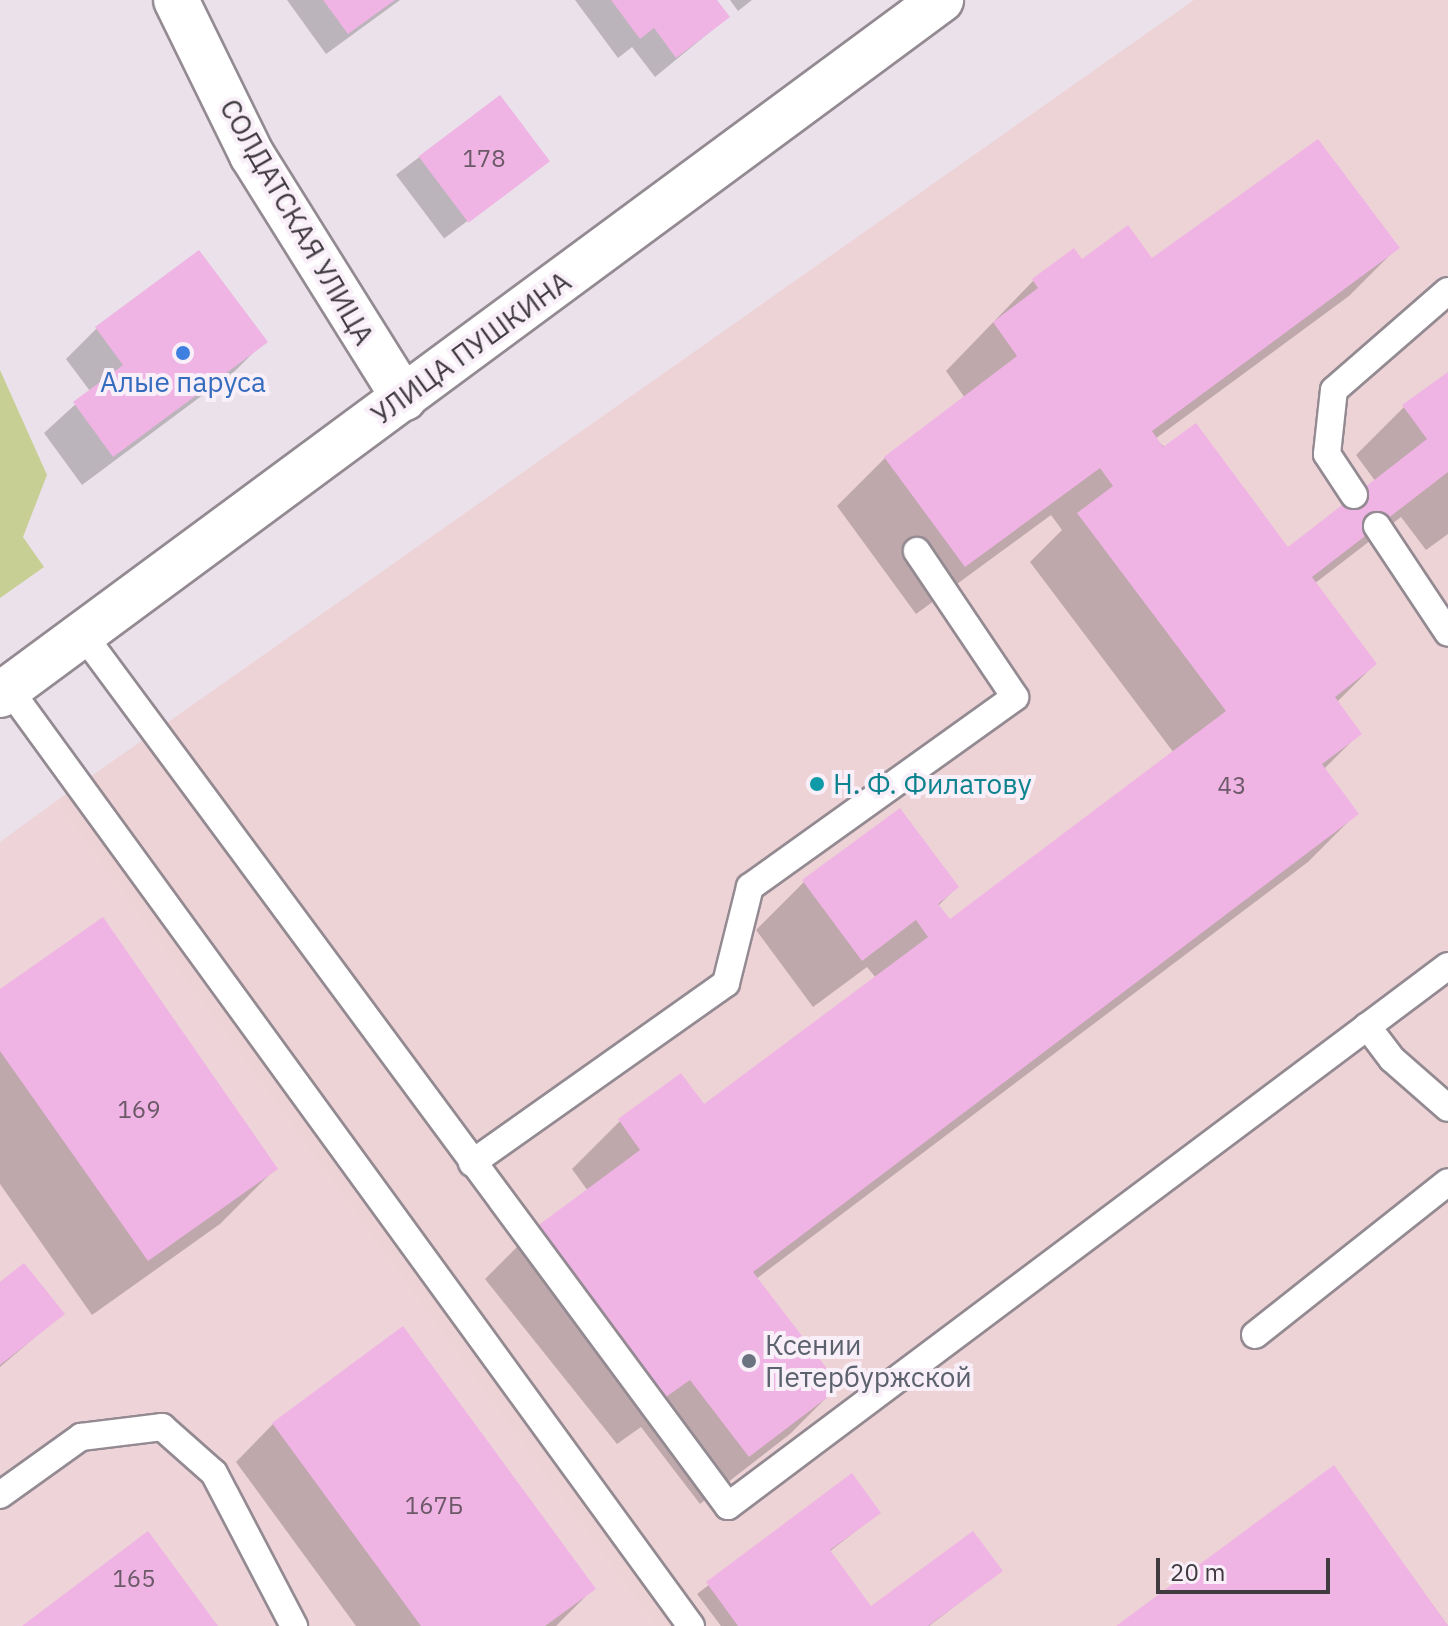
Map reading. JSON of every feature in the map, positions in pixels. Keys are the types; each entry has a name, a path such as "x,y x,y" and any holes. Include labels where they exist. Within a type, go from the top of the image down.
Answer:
{"main road":[{"name":"СОЛДАТСКАЯ УЛИЦА","path":"176,0 252,155 404,398"},
{"name":"УЛИЦА ПУШКИНА","path":"5,692 941,0"}],"lane":[{"path":"1354,495 1327,454 1334,390 1448,291"},
{"path":"1377,526 1448,633"},
{"path":"472,1163 726,983 750,887 1015,697 917,551"},
{"path":"82,633 728,1506 1448,966"},
{"path":"5,692 691,1626"},
{"path":"1367,1026 1392,1059 1448,1108"},
{"path":"1255,1335 1448,1182"},
{"path":"0,1495 81,1437 162,1427 214,1473 294,1626"}],"shaded area":[{"path":"1194,0 1448,0 1448,1626 655,1626 56,801"},
{"path":"56,801 655,1626 0,1626 0,842"}],"green space":[{"path":"0,370 47,475 23,537 44,567 0,598"}],"building":[{"path":"323,0 395,0 348,34"},
{"path":"611,0 717,0 730,17 676,58 654,28 640,39"},
{"path":"500,95 550,161 468,223 419,156"},
{"path":"1318,139 1400,248 1152,431 1163,447 1196,423 1288,547 1427,439 1402,405 1448,372 1448,472 1312,577 1377,664 1335,697 1362,734 1322,764 1359,814 753,1272 841,1387 749,1457 690,1380 666,1397 532,1230 640,1150 618,1119 681,1073 704,1104 928,937 916,920 862,961 802,880 900,808 959,887 938,904 950,919 1226,711 1077,513 1113,486 1100,468 965,567 884,457 1017,356 993,322 1038,288 1032,279 1074,248 1082,259 1128,225 1152,258"},
{"name":"Алые паруса","path":"199,250 268,342 113,457 73,402 123,365 95,327"},
{"path":"103,917 278,1169 148,1261 0,1051 0,989"},
{"path":"24,1263 65,1314 0,1365 0,1282"},
{"path":"403,1326 596,1589 545,1626 421,1626 272,1423"},
{"path":"1334,1465 1448,1626 1116,1626"},
{"path":"852,1473 881,1513 830,1550 871,1606 973,1531 1003,1571 928,1626 738,1626 706,1582"},
{"path":"148,1531 218,1626 22,1626"}],"place":[{"name":"Алые паруса","path":"183,353"},
{"name":"Н. Ф. Филатову","path":"817,784"},
{"name":"Ксении Петербуржской","path":"749,1361"}]}
